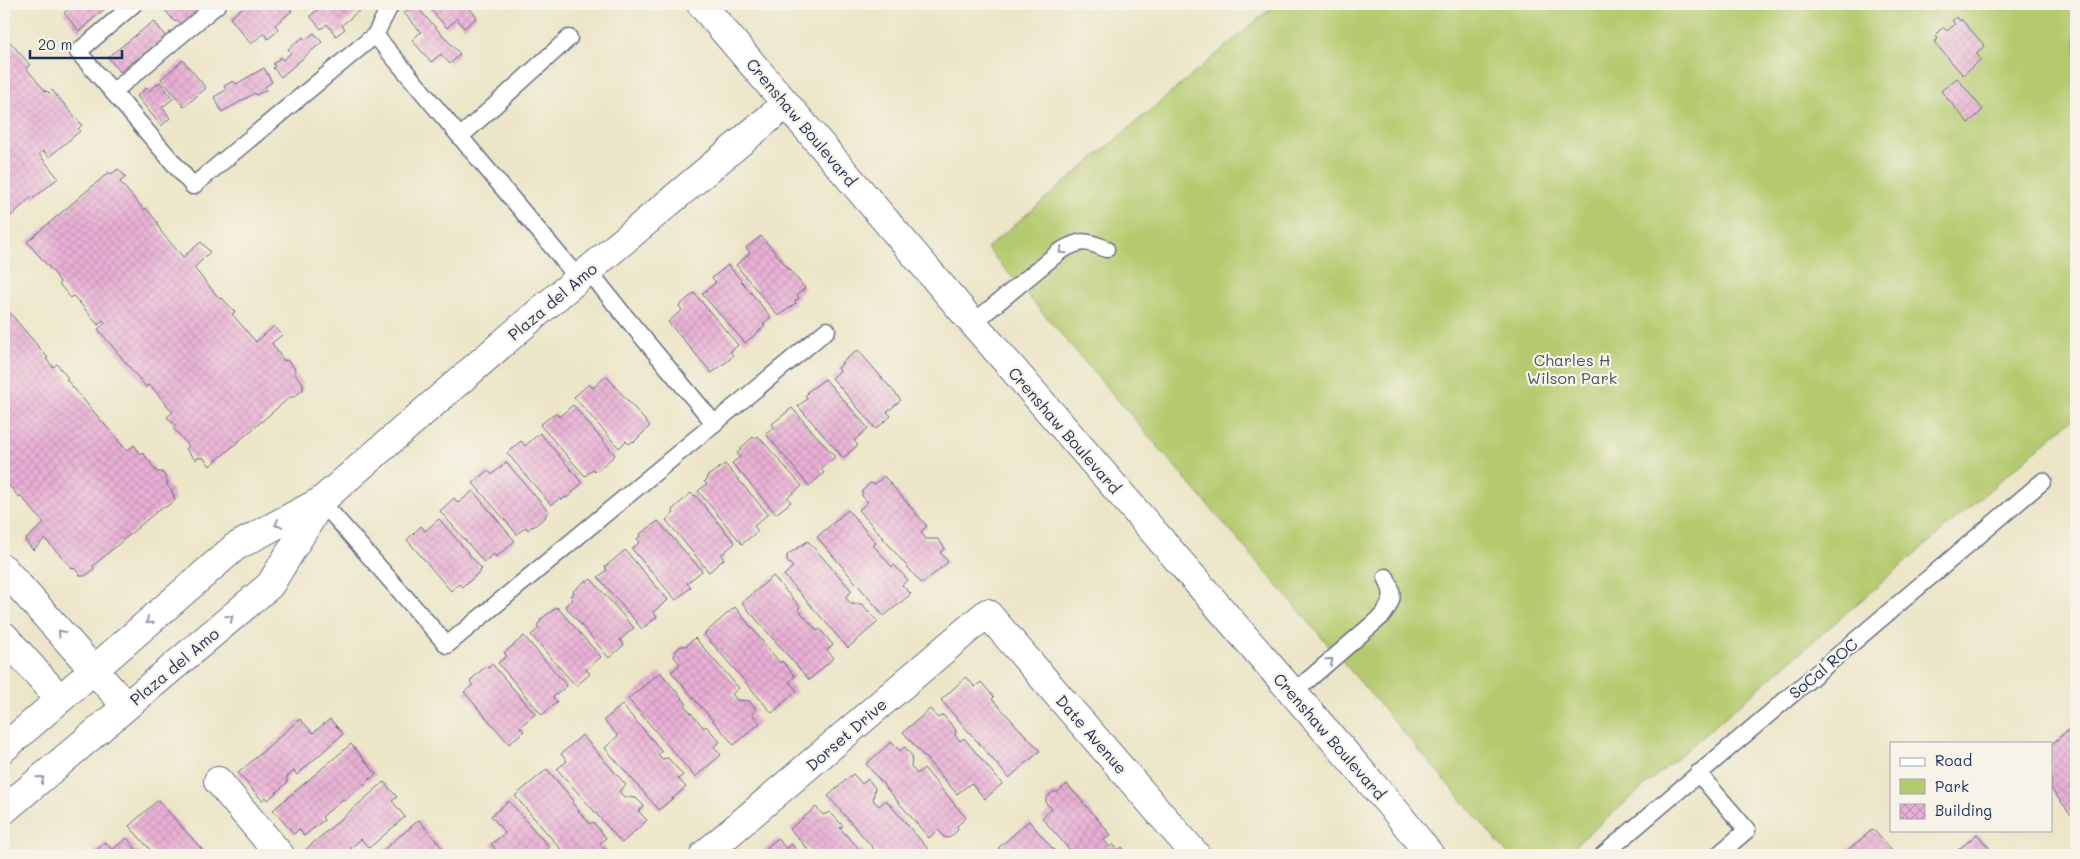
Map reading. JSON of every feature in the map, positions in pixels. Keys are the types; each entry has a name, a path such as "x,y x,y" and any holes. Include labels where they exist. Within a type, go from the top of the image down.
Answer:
{"main road":[{"name":"Crenshaw Boulevard","path":"701,4 973,323 1293,692 1430,855"},
{"name":"Plaza del Amo","path":"4,748 235,547 322,501 786,104"},
{"name":"Plaza del Amo","path":"4,810 270,585 322,501"},
{"path":"4,569 126,706"},
{"name":"Dorset Drive","path":"704,855 987,613"},
{"name":"Date Avenue","path":"987,613 1196,855"},
{"path":"4,636 60,699"},
{"path":"218,781 280,855"}],"lane":[{"path":"134,4 78,52 193,186 376,35 391,4"},
{"path":"113,92 218,4"},
{"path":"376,35 461,136 584,275 618,309 714,423"},
{"path":"461,136 568,38"},
{"path":"973,323 1060,252 1074,243 1090,241 1106,249"},
{"path":"322,501 448,645 826,330"},
{"name":"SoCal ROC","path":"1603,855 2043,481"},
{"path":"1293,692 1383,615 1392,601 1391,588 1386,577"},
{"path":"1698,773 1747,830 1718,855"}],"green space":[{"name":"Charles H Wilson Park","path":"1276,4 2076,4 2076,416 1564,855 1509,855 987,248"}],"building":[{"path":"75,4 110,4 79,31 64,13"},
{"path":"160,4 206,4 182,25 177,20 175,22"},
{"path":"247,4 287,4 292,11 275,25 279,30 268,39 264,33 251,44 230,18"},
{"path":"300,4 312,4 306,10"},
{"path":"325,4 367,4 342,25 345,29 336,36 327,24 321,29 310,16"},
{"path":"414,4 460,54 450,64 441,54 431,62 412,40 421,32 404,13"},
{"path":"426,4 466,4 477,17 464,28 457,19 447,28"},
{"path":"1956,17 1960,21 1961,19 1985,46 1976,53 1981,59 1963,75 1934,42 1938,39 1935,35 1943,27 1947,31 1955,24 1952,21"},
{"path":"154,21 166,37 120,72 108,57"},
{"path":"314,33 322,42 281,77 273,68 275,66 273,64 281,57 283,60 291,53 288,49 303,37 305,40"},
{"path":"4,35 30,65 26,68 46,92 49,93 52,90 82,125 78,129 80,131 49,157 43,151 39,154 58,178 34,198 32,196 9,218 8,216 4,219"},
{"path":"183,60 206,88 184,107 161,79"},
{"path":"264,68 272,82 265,87 266,90 256,95 255,93 222,112 214,97 226,90 224,86 233,81 236,84"},
{"path":"1957,78 1983,110 1968,123 1941,91"},
{"path":"160,82 173,99 162,107 170,118 161,126 137,96 146,88 149,91"},
{"path":"118,169 126,177 120,182 144,210 146,208 158,223 162,233 183,257 201,242 210,252 194,268 220,299 222,298 235,312 232,314 256,342 274,326 282,335 272,343 283,360 288,361 295,369 295,374 303,383 303,390 294,397 290,397 210,466 203,457 195,460 186,449 189,446 173,428 176,426 167,417 173,412 149,385 146,387 98,329 106,323 103,320 98,325 73,296 71,298 59,284 60,282 55,274 27,242 109,172 111,174"},
{"path":"761,236 805,288 797,295 799,298 795,301 796,303 778,316 736,265 750,253 746,248"},
{"path":"728,265 771,317 763,324 765,326 745,343 702,294 716,282 712,278"},
{"path":"694,293 738,345 730,352 733,355 729,360 712,373 668,322 682,310 679,306"},
{"path":"4,306 48,358 46,359 53,367 57,364 68,378 66,379 127,451 134,445 141,455 143,453 157,472 162,472 175,500 166,507 162,507 93,566 94,569 85,576 81,576 73,569 45,539 33,550 25,540 44,523 6,482 8,481 4,476"},
{"path":"858,350 901,400 887,412 891,416 876,429 832,378 840,371 838,368 841,363"},
{"path":"606,376 650,426 634,442 629,444 626,441 619,448 574,397 589,384 593,388"},
{"path":"825,379 868,428 854,441 858,445 843,458 798,406 807,399 805,396 807,392"},
{"path":"573,405 615,455 596,472 593,469 585,476 540,425 555,413 559,417"},
{"path":"792,408 835,457 821,469 824,473 809,486 766,434 774,427 772,424"},
{"path":"540,433 582,483 567,498 565,497 562,500 560,498 551,505 507,453 521,441 525,446"},
{"path":"758,436 802,486 787,498 791,502 776,514 732,463 740,457 737,453 740,449 753,437 755,439"},
{"path":"506,462 549,512 545,515 546,517 533,527 528,530 526,527 517,534 473,483 488,470 492,475"},
{"path":"725,464 768,514 754,526 758,531 742,544 698,491 707,484 704,482 708,479 706,477"},
{"path":"884,476 927,526 921,532 926,539 938,539 945,548 940,552 948,562 922,584 859,510 868,502 862,496 862,491 870,483 875,484"},
{"path":"473,491 515,541 496,557 494,554 484,562 440,511 454,498 458,503"},
{"path":"691,493 695,495 735,543 721,555 724,559 709,572 666,520 674,513 672,510"},
{"path":"848,510 876,543 873,545 892,567 894,565 908,580 902,585 911,594 884,616 817,537"},
{"path":"439,519 482,569 467,584 462,587 459,584 451,591 407,540 421,526 425,531"},
{"path":"658,521 702,571 687,583 691,587 676,600 632,549 640,542 637,539 640,534"},
{"path":"808,541 852,591 845,597 851,604 862,604 878,622 848,648 784,575 793,567 787,561 787,555"},
{"path":"625,550 668,600 653,612 657,617 642,629 598,577 607,570 605,567"},
{"path":"773,576 800,607 798,609 817,631 820,629 833,645 827,650 834,658 809,680 742,603"},
{"path":"591,579 634,628 620,640 624,645 609,658 565,606 573,599 570,596 574,593 573,591 586,580 587,582"},
{"path":"557,607 601,657 586,669 590,674 576,686 531,635 539,628 537,625 540,620"},
{"path":"735,607 780,663 782,661 795,676 789,682 797,691 772,713 704,634"},
{"path":"524,636 567,686 553,697 557,702 542,715 498,663 507,656 504,653"},
{"path":"695,638 739,688 732,694 737,700 749,701 757,710 752,714 760,723 734,745 671,672 680,664 674,657 675,652"},
{"path":"492,664 535,714 520,727 524,731 509,744 464,692 473,685 470,682 473,678 486,666 488,668"},
{"path":"660,672 687,704 685,706 704,728 706,726 720,742 714,747 721,755 695,777 628,699"},
{"path":"966,677 975,687 981,682 994,697 992,699 1040,751 1009,778 941,700"},
{"path":"622,705 662,751 658,754 662,759 668,758 683,775 678,779 686,787 659,810 605,748 618,736 604,720"},
{"path":"930,709 938,718 943,715 956,730 955,735 960,741 964,738 1002,784 985,799 971,783 957,794 903,732"},
{"path":"300,719 313,733 330,719 343,734 297,775 294,771 287,777 287,783 268,800 266,797 262,800 238,773"},
{"path":"2076,723 2076,821 2052,790 2052,744"},
{"path":"582,735 626,785 619,791 624,797 636,798 644,806 638,811 647,820 622,843 557,769 567,761 561,754"},
{"path":"891,742 900,751 905,747 912,756 911,767 917,774 924,768 966,818 957,826 958,830 949,838 944,837 938,830 929,838 866,764"},
{"path":"351,744 376,774 322,817 324,820 304,836 299,829 294,834 273,810"},
{"path":"547,769 574,801 572,803 590,824 593,822 606,838 600,843 609,853 606,855 566,855 515,796"},
{"path":"853,774 862,784 868,779 875,788 873,800 879,806 886,800 929,850 923,855 879,855 828,796"},
{"path":"384,782 397,797 392,801 405,817 369,848 361,839 350,849 355,855 310,855 305,850"},
{"path":"1067,784 1111,835 1104,840 1110,847 1113,844 1118,850 1122,847 1129,855 1074,855 1042,818 1052,809 1046,803 1046,798 1053,792 1058,792"},
{"path":"158,800 207,855 155,855 129,826"},
{"path":"509,801 549,847 545,851 549,855 501,855 491,844 505,833 491,816"},
{"path":"816,807 823,815 830,812 843,826 840,828 860,850 862,849 868,855 813,855 790,829"},
{"path":"419,820 444,850 438,855 377,855"},
{"path":"1029,821 1058,855 1004,855 998,848"},
{"path":"1873,829 1895,855 1842,855"},
{"path":"1977,834 1995,855 1952,855"},
{"path":"127,838 141,855 91,855 106,842 112,850"},
{"path":"778,838 786,849 792,844 799,855 758,855"}]}
